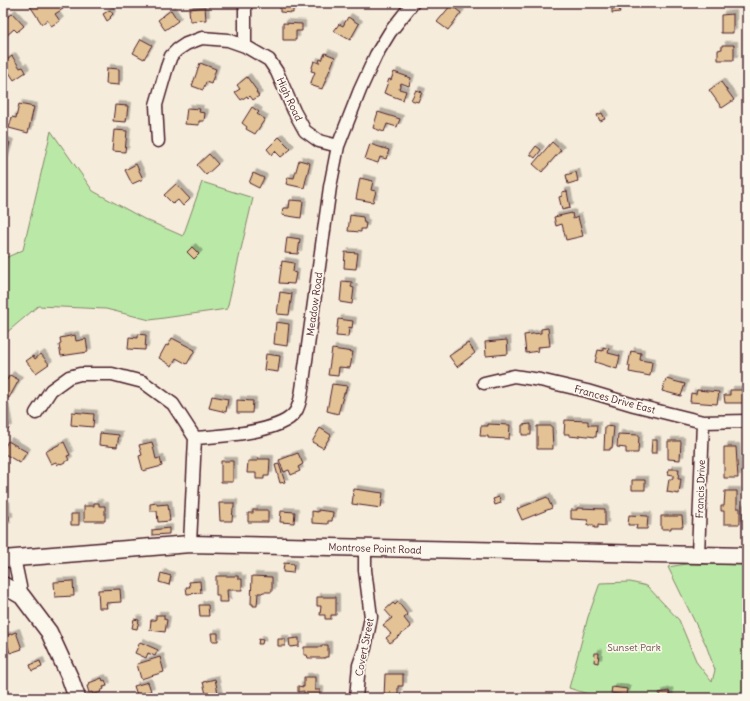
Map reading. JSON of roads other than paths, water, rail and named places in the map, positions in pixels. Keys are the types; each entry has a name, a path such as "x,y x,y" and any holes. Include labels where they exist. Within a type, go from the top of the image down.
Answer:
{"street":[{"path":"244,46 245,3"},
{"name":"Meadow Road","path":"196,438 252,432 279,424 289,418 297,410 303,382 330,187 338,146 360,90 376,55 390,32 413,3"},
{"name":"High Road","path":"158,141 156,105 171,56 186,44 202,38 228,40 244,46 269,60 277,72 294,111 305,131 319,141 338,146"},
{"path":"36,413 51,390 69,377 80,374 112,374 143,382 173,404 196,438 190,544"},
{"name":"Frances Drive East","path":"484,383 514,376 540,380 587,391 634,405 702,422 747,421"},
{"name":"Francis Drive","path":"698,555 702,422"},
{"name":"Montrose Point Road","path":"8,558 190,544 747,556"},
{"name":"Covert Street","path":"356,698 359,665 371,617 365,570 364,548"},
{"path":"8,558 22,596 48,632 70,678 77,698"},
{"path":"3,585 22,596"}],"park label":[{"name":"Sunset Park","path":"634,647"}]}
